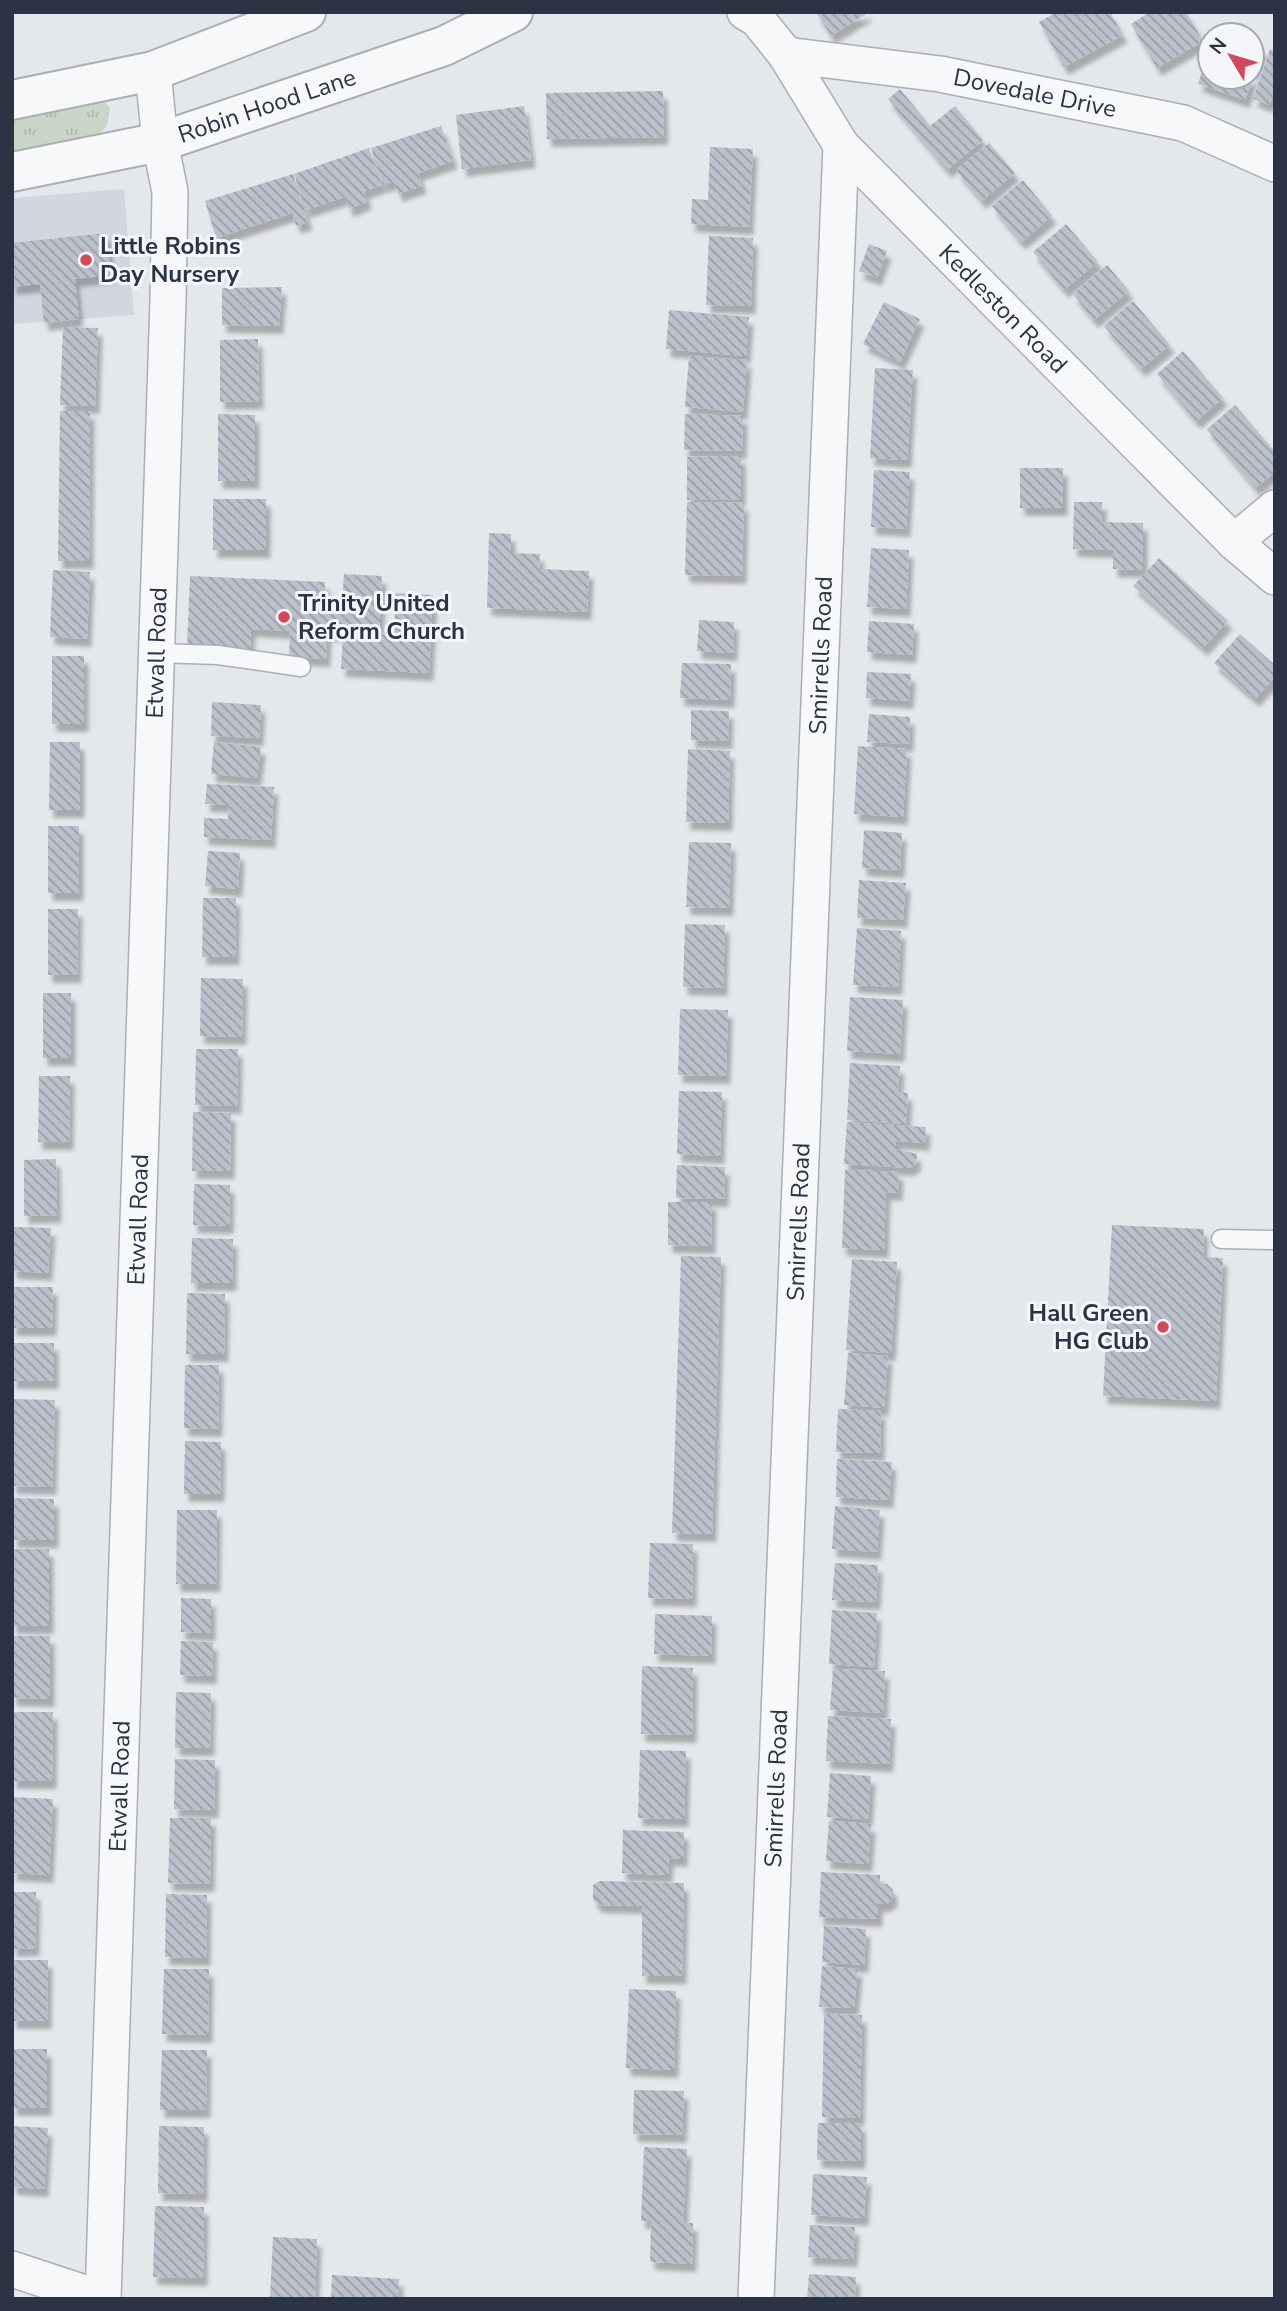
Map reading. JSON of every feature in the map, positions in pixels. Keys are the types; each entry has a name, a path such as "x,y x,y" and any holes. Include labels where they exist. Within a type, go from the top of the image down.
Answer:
{"street":[{"path":"12,100 153,71 306,12"},
{"name":"Robin Hood Lane","path":"12,172 160,142 444,46 513,12"},
{"name":"Kedleston Road","path":"752,14 786,55 841,145 1234,542 1275,577"},
{"name":"Dovedale Drive","path":"786,55 940,74 1183,123 1275,163"},
{"name":"Etwall Road","path":"103,2299 170,192 160,142 153,71"},
{"name":"Smirrells Road","path":"756,2299 841,145"},
{"path":"1234,542 1275,508"},
{"path":"12,2269 103,2299"}],"lane":[{"path":"157,653 218,656 301,667"},
{"path":"1221,1239 1275,1240"}],"shaded area":[{"path":"124,189 134,315 12,324 12,198"}],"green space":[{"path":"100,97 110,108 107,126 92,141 12,155 12,113"}],"building":[{"path":"816,12 869,12 831,36"},
{"path":"1057,12 1110,12 1123,35 1064,67 1039,22"},
{"path":"1150,12 1186,12 1196,29 1196,45 1157,68 1131,24"},
{"path":"1270,49 1275,51 1275,92 1269,105 1253,99 1256,91 1266,91 1266,61"},
{"path":"900,89 930,126 955,106 983,140 947,170 888,99"},
{"path":"663,91 664,137 547,139 546,93"},
{"path":"1219,91 1248,91 1245,100"},
{"path":"524,106 531,160 462,169 456,115"},
{"path":"441,126 453,161 418,173 422,186 398,194 394,181 383,185 371,148"},
{"path":"989,143 1015,173 982,201 956,170"},
{"path":"710,147 753,149 749,227 691,224 692,199 708,200"},
{"path":"369,148 382,185 364,191 367,202 349,209 345,197 306,210 294,174"},
{"path":"293,174 308,222 296,226 293,213 216,238 205,201"},
{"path":"1023,180 1052,216 1021,242 992,206"},
{"path":"1066,224 1098,262 1064,290 1033,252"},
{"path":"106,233 111,275 75,279 79,319 44,323 40,284 12,287 12,243"},
{"path":"709,236 753,238 751,306 706,305"},
{"path":"869,244 887,251 877,278 859,271"},
{"path":"1107,265 1129,291 1094,320 1073,294"},
{"path":"282,287 279,326 222,325 222,288"},
{"path":"1133,301 1170,345 1141,369 1104,326"},
{"path":"884,302 920,319 900,362 863,344"},
{"path":"669,310 749,317 746,356 666,349"},
{"path":"63,327 98,328 95,406 60,405"},
{"path":"258,339 259,401 220,402 220,340"},
{"path":"1183,351 1223,398 1196,421 1157,374"},
{"path":"689,356 747,360 743,412 685,407"},
{"path":"875,368 913,370 907,460 870,458"},
{"path":"1235,405 1275,452 1275,472 1255,488 1207,429"},
{"path":"60,411 90,411 89,561 58,561"},
{"path":"218,414 255,415 255,481 218,481"},
{"path":"685,414 743,416 742,451 684,450"},
{"path":"741,456 741,499 687,500 687,457"},
{"path":"1020,468 1063,468 1063,508 1020,508"},
{"path":"874,470 910,472 906,529 871,527"},
{"path":"213,499 266,499 266,550 213,550"},
{"path":"687,502 744,503 742,576 685,575"},
{"path":"1074,502 1102,502 1102,522 1143,523 1143,570 1113,569 1113,550 1073,549"},
{"path":"489,533 511,534 511,553 540,554 539,569 589,571 587,612 487,608"},
{"path":"871,548 909,550 906,609 867,607"},
{"path":"1159,558 1228,621 1203,648 1133,586"},
{"path":"53,570 90,572 87,639 50,637"},
{"name":"Trinity United Reform Church","path":"344,574 382,576 379,635 394,635 396,593 433,595 429,673 341,669 343,634 327,633 326,659 289,657 290,631 251,629 250,650 187,648 190,576 325,582 324,604 342,604"},
{"path":"699,620 734,622 733,653 697,651"},
{"path":"869,621 914,624 912,655 867,652"},
{"path":"1240,634 1275,665 1275,677 1255,699 1214,663"},
{"path":"52,656 84,656 84,724 52,724"},
{"path":"682,663 731,664 730,700 680,698"},
{"path":"867,672 911,674 909,701 866,698"},
{"path":"212,702 261,705 259,738 211,736"},
{"path":"691,710 729,711 728,741 691,740"},
{"path":"869,714 910,717 909,744 867,742"},
{"path":"50,742 80,742 80,810 49,810"},
{"path":"214,742 261,747 257,778 211,774"},
{"path":"858,746 907,749 903,817 854,814"},
{"path":"688,749 730,751 728,823 686,822"},
{"path":"207,784 274,787 271,840 204,837 204,818 228,819 229,805 205,804"},
{"path":"48,826 79,826 79,893 48,893"},
{"path":"864,830 902,833 900,870 862,868"},
{"path":"689,842 731,843 729,908 686,907"},
{"path":"208,851 240,853 238,889 205,886"},
{"path":"859,880 906,883 903,920 857,918"},
{"path":"203,898 236,898 235,957 202,957"},
{"path":"48,909 78,909 77,975 48,975"},
{"path":"685,924 725,925 723,988 683,987"},
{"path":"857,928 901,931 898,987 853,985"},
{"path":"201,978 243,979 242,1037 200,1036"},
{"path":"43,993 71,993 71,1058 43,1058"},
{"path":"850,997 903,1000 900,1054 847,1051"},
{"path":"680,1009 728,1010 726,1076 678,1075"},
{"path":"196,1049 238,1049 237,1106 195,1105"},
{"path":"850,1063 900,1066 898,1092 908,1093 906,1124 847,1120"},
{"path":"39,1076 70,1076 69,1142 38,1142"},
{"path":"679,1091 722,1092 720,1156 677,1154"},
{"path":"193,1112 231,1113 230,1171 192,1171"},
{"path":"847,1122 926,1127 925,1143 896,1141 896,1149 917,1154 916,1164 909,1168 844,1164"},
{"path":"56,1159 57,1215 24,1216 24,1160"},
{"path":"677,1165 725,1167 724,1199 676,1198"},
{"path":"845,1170 899,1172 898,1193 886,1192 884,1250 842,1248"},
{"path":"194,1184 230,1185 229,1226 193,1225"},
{"path":"668,1202 712,1202 711,1246 668,1245"},
{"name":"Hall Green HG Club","path":"1112,1225 1204,1229 1203,1257 1223,1258 1216,1401 1103,1396"},
{"path":"14,1227 51,1228 48,1273 12,1271"},
{"path":"192,1238 233,1239 232,1283 191,1283"},
{"path":"681,1256 721,1257 712,1534 672,1533"},
{"path":"852,1259 897,1262 891,1353 846,1350"},
{"path":"12,1287 53,1287 52,1328 12,1328"},
{"path":"187,1293 225,1294 224,1354 186,1354"},
{"path":"12,1343 54,1343 54,1381 12,1381"},
{"path":"848,1353 888,1356 884,1408 844,1405"},
{"path":"185,1365 219,1365 218,1429 184,1428"},
{"path":"12,1399 55,1400 52,1487 12,1486"},
{"path":"838,1409 881,1411 880,1453 836,1452"},
{"path":"185,1441 221,1442 220,1494 184,1494"},
{"path":"837,1459 892,1462 889,1500 836,1497"},
{"path":"13,1498 54,1499 54,1540 13,1540"},
{"path":"835,1506 880,1510 877,1552 832,1549"},
{"path":"177,1510 217,1510 216,1584 176,1584"},
{"path":"650,1543 693,1544 692,1599 648,1598"},
{"path":"12,1549 49,1549 49,1626 12,1626"},
{"path":"835,1563 878,1565 876,1602 832,1600"},
{"path":"181,1598 211,1599 211,1633 181,1632"},
{"path":"832,1610 877,1613 874,1667 829,1664"},
{"path":"655,1614 712,1616 711,1656 654,1654"},
{"path":"12,1636 50,1636 50,1699 12,1698"},
{"path":"181,1641 213,1642 212,1676 180,1675"},
{"path":"642,1666 693,1668 692,1735 641,1734"},
{"path":"833,1669 885,1671 883,1713 830,1710"},
{"path":"176,1692 211,1693 210,1748 175,1748"},
{"path":"13,1712 53,1712 52,1781 12,1781"},
{"path":"828,1716 891,1719 889,1764 826,1761"},
{"path":"640,1750 686,1751 684,1819 638,1818"},
{"path":"175,1759 215,1760 214,1810 174,1809"},
{"path":"830,1773 871,1776 868,1819 827,1817"},
{"path":"12,1797 53,1799 49,1875 12,1873"},
{"path":"170,1818 211,1818 210,1884 168,1883"},
{"path":"829,1821 871,1824 868,1864 826,1861"},
{"path":"623,1830 684,1832 683,1859 669,1858 668,1875 622,1873"},
{"path":"821,1872 880,1875 880,1884 887,1884 893,1890 893,1899 886,1904 878,1904 878,1919 819,1917"},
{"path":"600,1881 684,1883 682,1976 642,1976 642,1906 599,1905 593,1900 593,1885"},
{"path":"12,1892 36,1892 35,1948 12,1949"},
{"path":"166,1894 207,1895 206,1958 165,1957"},
{"path":"824,1926 866,1929 864,1965 822,1962"},
{"path":"12,1960 48,1960 47,2021 12,2021"},
{"path":"822,1966 858,1969 854,2008 819,2007"},
{"path":"164,1969 209,1969 208,2035 162,2034"},
{"path":"629,1989 676,1991 674,2070 626,2068"},
{"path":"824,2014 862,2015 860,2118 822,2117"},
{"path":"12,2049 47,2049 47,2108 12,2108"},
{"path":"162,2050 207,2050 206,2110 160,2110"},
{"path":"634,2090 684,2091 682,2135 633,2134"},
{"path":"818,2123 861,2123 861,2161 817,2160"},
{"path":"12,2126 48,2128 44,2189 12,2187"},
{"path":"159,2126 204,2127 203,2194 158,2193"},
{"path":"644,2147 687,2149 683,2223 693,2223 692,2264 650,2262 651,2221 641,2221"},
{"path":"813,2174 867,2177 864,2218 811,2215"},
{"path":"155,2206 204,2207 203,2278 153,2277"},
{"path":"810,2225 855,2227 853,2259 808,2257"},
{"path":"273,2237 317,2239 315,2299 270,2299"},
{"path":"809,2274 856,2277 855,2299 807,2299"},
{"path":"332,2275 399,2279 398,2299 331,2299"}],"place":[{"name":"Little Robins Day Nursery","path":"86,260"},
{"name":"Trinity United Reform Church","path":"284,617"},
{"name":"Hall Green HG Club","path":"1163,1327"}]}
